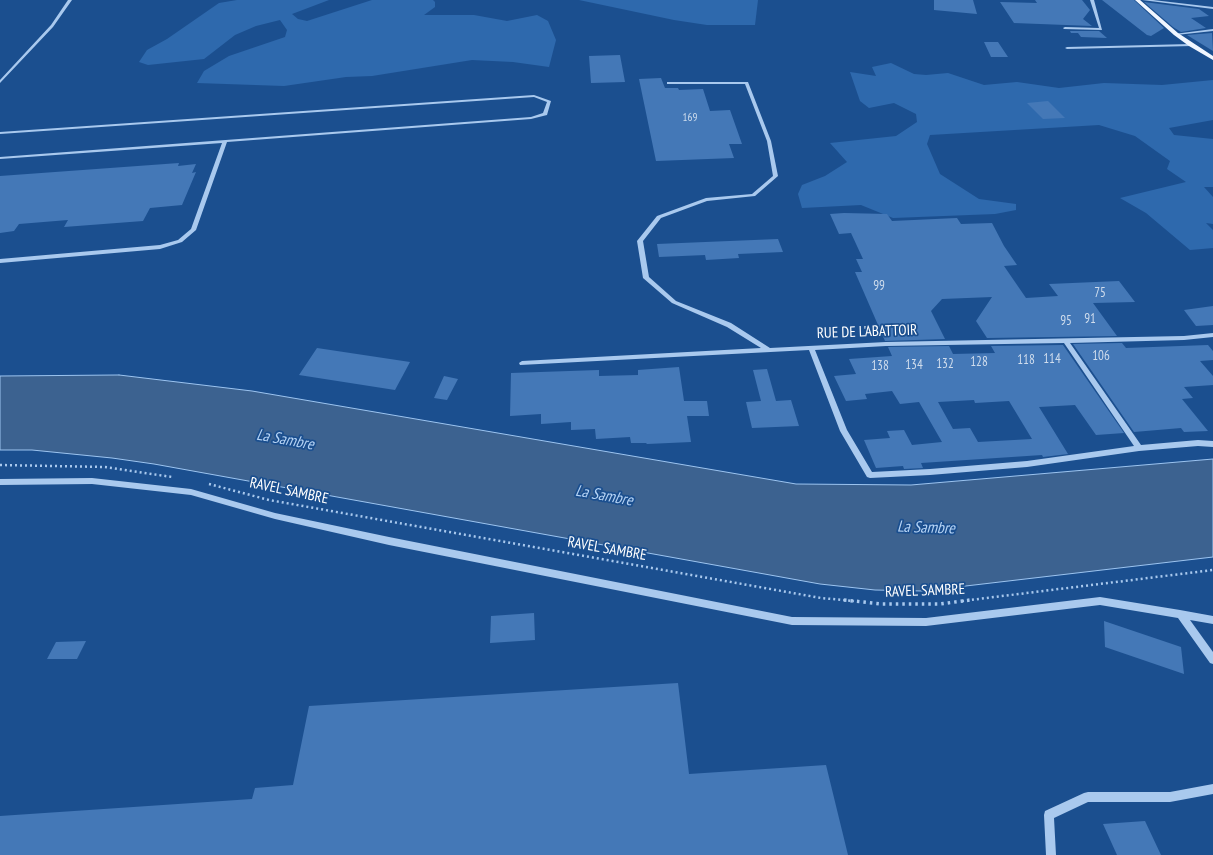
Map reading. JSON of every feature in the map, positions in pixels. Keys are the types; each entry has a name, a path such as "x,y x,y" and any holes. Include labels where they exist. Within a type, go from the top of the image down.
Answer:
{"main road":[{"path":"1137,0 1155,17 1191,46 1213,58"}],"street":[{"path":"0,82 52,26 70,0"},
{"path":"1066,28 1101,30 1092,0"},
{"path":"1144,0 1213,8"},
{"path":"1176,34 1213,30"},
{"path":"1067,48 1191,46"},
{"path":"668,83 748,83 769,141 776,176 753,195 706,200 659,217 640,241 646,278 674,302 729,324 770,350"},
{"path":"0,133 534,96 548,101 545,114 531,118 0,158"},
{"path":"0,261 160,247 180,241 193,230 225,141"},
{"name":"RUE DE L'ABATTOIR","path":"522,363 886,344 1184,338 1213,335"},
{"path":"1065,340 1139,448"},
{"path":"811,348 844,430 870,475 1028,464 1139,448 1198,443 1213,444"},
{"path":"0,482 92,481 191,492 275,516 381,540 792,621 926,622 1100,601 1213,620"},
{"path":"1180,614 1213,660"},
{"path":"1051,855 1048,814 1088,797 1170,797 1213,789"}],"path":[{"path":"0,465 105,467 179,478"},
{"name":"RAVEL SAMBRE","path":"208,484 222,486 269,500 300,506 821,598 882,604 940,604 1213,570"}],"shaded area":[{"path":"237,0 329,0 292,14 298,19 307,21 372,0 433,0 435,2 435,7 424,15 474,15 507,21 537,15 548,21 556,40 549,67 513,62 472,60 372,76 346,77 284,86 197,83 204,71 229,56 285,37 287,30 280,20 256,26 235,35 204,59 148,65 139,62 147,50 167,39 219,3"},
{"path":"579,0 758,0 755,25 707,25 674,20"},
{"path":"891,63 914,74 926,75 948,73 984,85 1017,82 1059,88 1104,83 1162,85 1213,80 1213,120 1169,128 1174,135 1213,139 1213,187 1204,187 1213,197 1213,224 1206,223 1213,230 1213,248 1190,250 1146,213 1120,198 1186,182 1167,169 1170,161 1135,136 1099,125 930,135 927,144 940,174 979,199 1016,204 1016,210 995,214 893,218 861,205 802,208 798,194 802,185 825,176 847,162 830,143 896,136 917,122 916,114 894,103 869,108 860,101 850,72 876,76 872,67"}],"water":[{"name":"La Sambre","path":"119,375 252,391 796,484 911,485 1213,459 1213,557 923,591 875,590 820,584 154,464 32,450 0,450 0,376"}],"building":[{"path":"934,0 973,0 977,14 934,10"},
{"path":"1035,0 1082,0 1090,10 1083,19 1092,26 1014,23 1000,2 1037,3"},
{"path":"1102,0 1134,0 1164,28 1151,36 1147,35"},
{"path":"1144,2 1199,9 1209,16 1191,18 1206,28 1181,32"},
{"path":"1070,31 1099,31 1107,38 1081,37 1078,33 1071,33"},
{"path":"1212,33 1213,51 1187,35"},
{"path":"984,42 998,42 1008,57 991,57"},
{"path":"620,55 625,82 591,83 589,56"},
{"path":"661,78 665,88 678,88 679,90 703,89 710,111 730,110 742,144 729,144 734,158 656,161 639,79"},
{"path":"1048,101 1065,118 1043,119 1027,103"},
{"path":"179,163 178,166 196,164 192,173 196,172 182,205 150,208 143,221 64,227 68,220 19,224 14,231 0,233 0,176"},
{"path":"830,214 887,214 892,221 957,218 961,224 992,223 1004,246 1017,265 1004,266 1026,298 1058,296 1049,284 1119,281 1135,302 1093,303 1117,336 987,338 976,321 992,297 942,299 931,311 945,339 885,341 855,272 862,272 856,259 863,259 851,233 839,234"},
{"path":"778,239 783,252 738,254 739,258 706,260 705,255 659,257 657,244"},
{"path":"1213,306 1213,325 1196,326 1184,310"},
{"path":"1122,343 1126,348 1208,345 1213,351 1213,360 1200,361 1213,376 1213,385 1184,387 1193,398 1182,399 1208,431 1184,432 1181,428 1134,432 1073,344"},
{"path":"1063,345 1124,433 1096,435 1075,405 1039,407 1068,454 1043,457 1042,455 921,463 923,468 904,469 903,466 876,468 864,440 890,438 887,431 904,430 912,445 942,442 919,402 900,404 892,391 865,394 867,399 846,401 834,376 856,374 849,359 892,356 888,347 949,346 953,354 995,353 991,346","holes":["974,400 975,403 1009,401 1032,439 978,442 970,428 953,429 938,402"]},
{"path":"317,348 410,362 395,390 299,375"},
{"path":"679,367 684,401 707,401 709,416 687,416 691,442 647,444 631,443 630,437 596,439 595,429 571,430 571,422 541,424 541,414 510,416 511,373 599,370 599,376 638,375 638,370"},
{"path":"767,369 776,401 791,400 799,426 752,428 746,402 761,401 753,370"},
{"path":"444,376 458,379 447,400 434,398"},
{"path":"534,613 535,640 490,643 491,616"},
{"path":"1104,621 1181,647 1184,674 1105,647"},
{"path":"86,641 77,659 47,659 56,642"},
{"path":"678,683 689,774 826,765 848,855 0,855 0,816 252,799 255,788 293,785 309,706"},
{"path":"1145,821 1161,855 1117,855 1103,824"}]}
